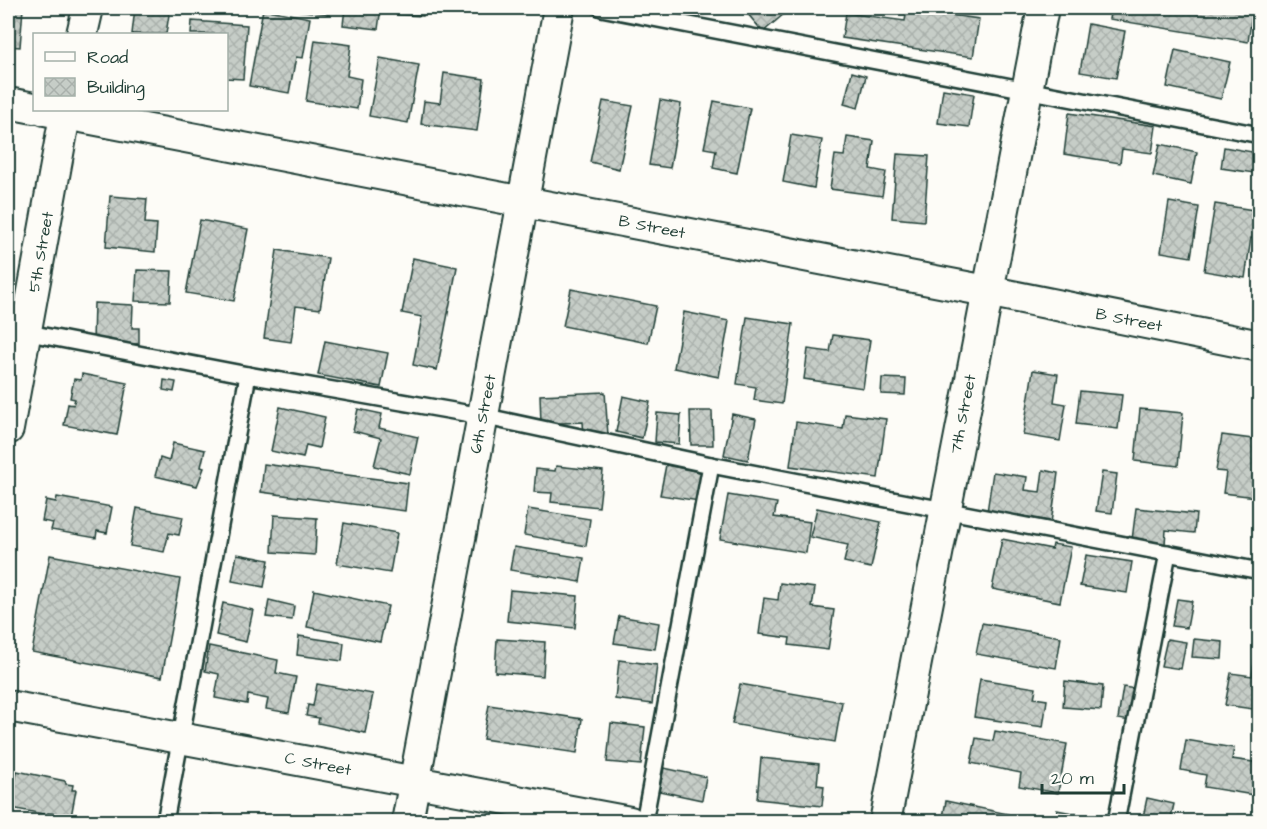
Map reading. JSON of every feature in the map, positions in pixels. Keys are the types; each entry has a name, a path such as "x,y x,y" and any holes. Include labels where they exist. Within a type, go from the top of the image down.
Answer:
{"street":[{"path":"82,33 88,8"},
{"name":"6th Street","path":"407,822 559,8"},
{"name":"7th Street","path":"885,822 1043,8"},
{"path":"8,103 33,108"},
{"name":"B Street","path":"59,111 1260,346"},
{"name":"5th Street","path":"8,429 17,331 59,111"},
{"name":"C Street","path":"8,706 630,822"}],"lane":[{"path":"602,8 1260,135"},
{"path":"17,331 482,416 711,465 1260,571"},
{"path":"165,822 248,375"},
{"path":"644,822 711,465"},
{"path":"1116,822 1168,553"}],"building":[{"path":"8,8 23,8 20,47 8,46"},
{"path":"135,8 170,8 166,33 132,33"},
{"path":"295,8 330,8 329,14 294,10"},
{"path":"345,8 381,8 378,29 343,25"},
{"path":"389,8 424,8 423,16 389,14"},
{"path":"753,8 779,8 785,13 763,32 747,13"},
{"path":"907,8 952,8 951,15 979,19 973,57 842,38 846,13 905,21"},
{"path":"1111,8 1253,8 1248,42 1109,19"},
{"path":"263,9 310,18 303,58 296,57 289,93 249,86"},
{"path":"192,21 247,25 243,79 228,78 228,33 191,33"},
{"path":"1088,24 1125,31 1116,78 1080,72"},
{"path":"315,40 351,45 347,76 361,79 357,109 306,101"},
{"path":"1175,50 1230,62 1221,99 1167,87"},
{"path":"380,58 419,65 408,123 369,116"},
{"path":"852,72 866,76 858,108 844,104"},
{"path":"444,73 484,79 477,131 421,124 424,101 440,103"},
{"path":"943,89 974,94 969,127 938,123"},
{"path":"660,100 681,104 670,168 649,165"},
{"path":"603,101 633,106 619,169 590,162"},
{"path":"714,101 750,108 737,173 713,168 716,150 704,148"},
{"path":"1069,113 1156,126 1152,153 1122,149 1120,163 1064,154"},
{"path":"791,135 822,140 814,188 783,182"},
{"path":"847,137 874,141 870,169 886,172 882,196 830,189 835,155 844,156"},
{"path":"1160,144 1197,152 1191,184 1153,176"},
{"path":"1224,147 1258,153 1254,173 1221,168"},
{"path":"897,154 929,156 924,221 892,218"},
{"path":"110,196 147,199 145,223 157,224 155,252 106,247"},
{"path":"1169,202 1199,207 1191,257 1161,252"},
{"path":"1215,204 1260,211 1260,239 1251,238 1245,278 1204,271"},
{"path":"200,220 248,229 234,301 186,293"},
{"path":"277,250 328,258 320,309 296,306 291,342 264,338"},
{"path":"413,258 457,267 437,370 413,365 422,317 402,313"},
{"path":"137,270 172,271 170,302 135,301"},
{"path":"571,289 656,306 648,343 563,326"},
{"path":"94,303 133,305 132,328 139,328 139,344 93,342"},
{"path":"684,312 729,321 719,377 674,368"},
{"path":"747,317 793,324 782,404 754,400 756,387 737,384"},
{"path":"833,335 870,340 863,388 804,379 808,349 830,352"},
{"path":"325,341 388,353 381,387 318,375"},
{"path":"1033,370 1058,374 1054,402 1066,404 1060,441 1023,435"},
{"path":"82,374 127,383 117,435 64,425 68,404 73,405 75,399 70,398 74,379 81,380"},
{"path":"882,378 906,379 905,395 881,394"},
{"path":"164,380 176,382 174,392 163,390"},
{"path":"1080,391 1122,395 1118,429 1076,424"},
{"path":"605,392 608,435 584,437 583,422 541,424 540,395"},
{"path":"623,396 650,402 642,438 616,432"},
{"path":"280,407 325,417 319,448 306,445 303,458 271,451"},
{"path":"358,409 382,414 379,428 418,437 410,474 374,466 381,438 353,431"},
{"path":"1140,409 1183,413 1178,466 1135,461"},
{"path":"690,411 712,411 713,445 691,445"},
{"path":"657,413 681,415 679,444 655,442"},
{"path":"732,414 756,419 748,460 724,455"},
{"path":"845,414 886,419 878,478 790,466 796,422 843,429"},
{"path":"1222,435 1260,440 1260,472 1256,497 1223,493 1226,472 1216,471"},
{"path":"173,443 205,450 201,467 204,468 197,486 155,476 160,458 169,461"},
{"path":"264,464 408,483 405,511 261,492"},
{"path":"666,465 705,473 699,501 660,495"},
{"path":"556,466 603,471 599,507 551,502 552,493 534,492 536,469 555,471"},
{"path":"1043,470 1058,473 1051,523 987,512 993,472 1027,477 1025,490 1040,492"},
{"path":"1102,472 1117,474 1112,513 1096,511"},
{"path":"728,495 777,503 774,517 810,522 806,553 720,539"},
{"path":"57,497 112,507 107,533 97,531 96,538 51,530 53,523 42,521 46,500 56,502"},
{"path":"137,508 183,517 179,535 169,533 164,552 130,546"},
{"path":"817,508 881,522 871,568 844,562 848,545 810,537"},
{"path":"1136,508 1196,514 1194,533 1166,530 1165,544 1132,540"},
{"path":"528,509 590,519 586,546 524,535"},
{"path":"274,515 317,518 315,555 272,552"},
{"path":"344,523 397,533 390,573 337,564"},
{"path":"1002,539 1052,549 1053,544 1071,547 1060,602 992,589"},
{"path":"514,547 584,558 580,582 510,570"},
{"path":"237,554 269,560 264,587 232,581"},
{"path":"50,555 180,579 162,677 32,652"},
{"path":"1086,555 1132,562 1127,593 1080,586"},
{"path":"780,583 815,588 812,607 834,610 828,650 789,645 790,638 759,634 764,598 778,600"},
{"path":"314,590 388,606 380,642 307,627"},
{"path":"510,590 578,596 575,628 507,621"},
{"path":"1177,599 1192,601 1187,628 1172,626"},
{"path":"269,600 294,606 292,620 266,617"},
{"path":"223,603 253,610 246,642 216,635"},
{"path":"619,616 659,623 655,649 614,643"},
{"path":"982,623 1061,637 1056,668 976,654"},
{"path":"299,636 344,643 342,661 297,655"},
{"path":"497,639 545,642 543,676 495,672"},
{"path":"1167,639 1186,642 1181,669 1161,666"},
{"path":"1194,639 1223,642 1222,659 1192,657"},
{"path":"209,646 278,660 276,673 296,677 289,713 266,709 268,699 248,695 247,704 215,698 219,674 205,671"},
{"path":"1255,656 1260,657 1260,710 1225,705 1231,673 1252,676"},
{"path":"619,660 657,665 652,704 615,699"},
{"path":"980,679 1036,688 1034,698 1047,700 1043,727 974,717"},
{"path":"1065,681 1103,686 1101,710 1063,707"},
{"path":"317,684 373,694 365,733 318,723 319,718 306,716 308,705 313,706"},
{"path":"740,684 842,702 835,742 732,724"},
{"path":"1123,687 1136,689 1130,721 1118,719"},
{"path":"489,705 582,719 577,753 483,739"},
{"path":"611,723 645,727 641,765 607,762"},
{"path":"995,731 1067,744 1058,793 1019,786 1021,773 971,763 976,738 993,741"},
{"path":"1186,740 1234,748 1232,759 1260,763 1260,796 1204,787 1206,775 1181,770"},
{"path":"761,758 819,764 817,785 824,786 822,806 757,799"},
{"path":"664,768 706,777 702,800 659,791"},
{"path":"17,771 65,781 66,784 73,785 72,790 76,790 70,822 55,819 56,814 48,813 48,815 11,808"},
{"path":"1147,798 1174,804 1170,822 1142,822"},
{"path":"946,801 1008,814 1007,822 942,822"},
{"path":"1057,810 1094,817 1094,822 1055,822"},
{"path":"210,815 244,822 209,822"},
{"path":"1238,815 1260,818 1260,822 1237,822"}]}
